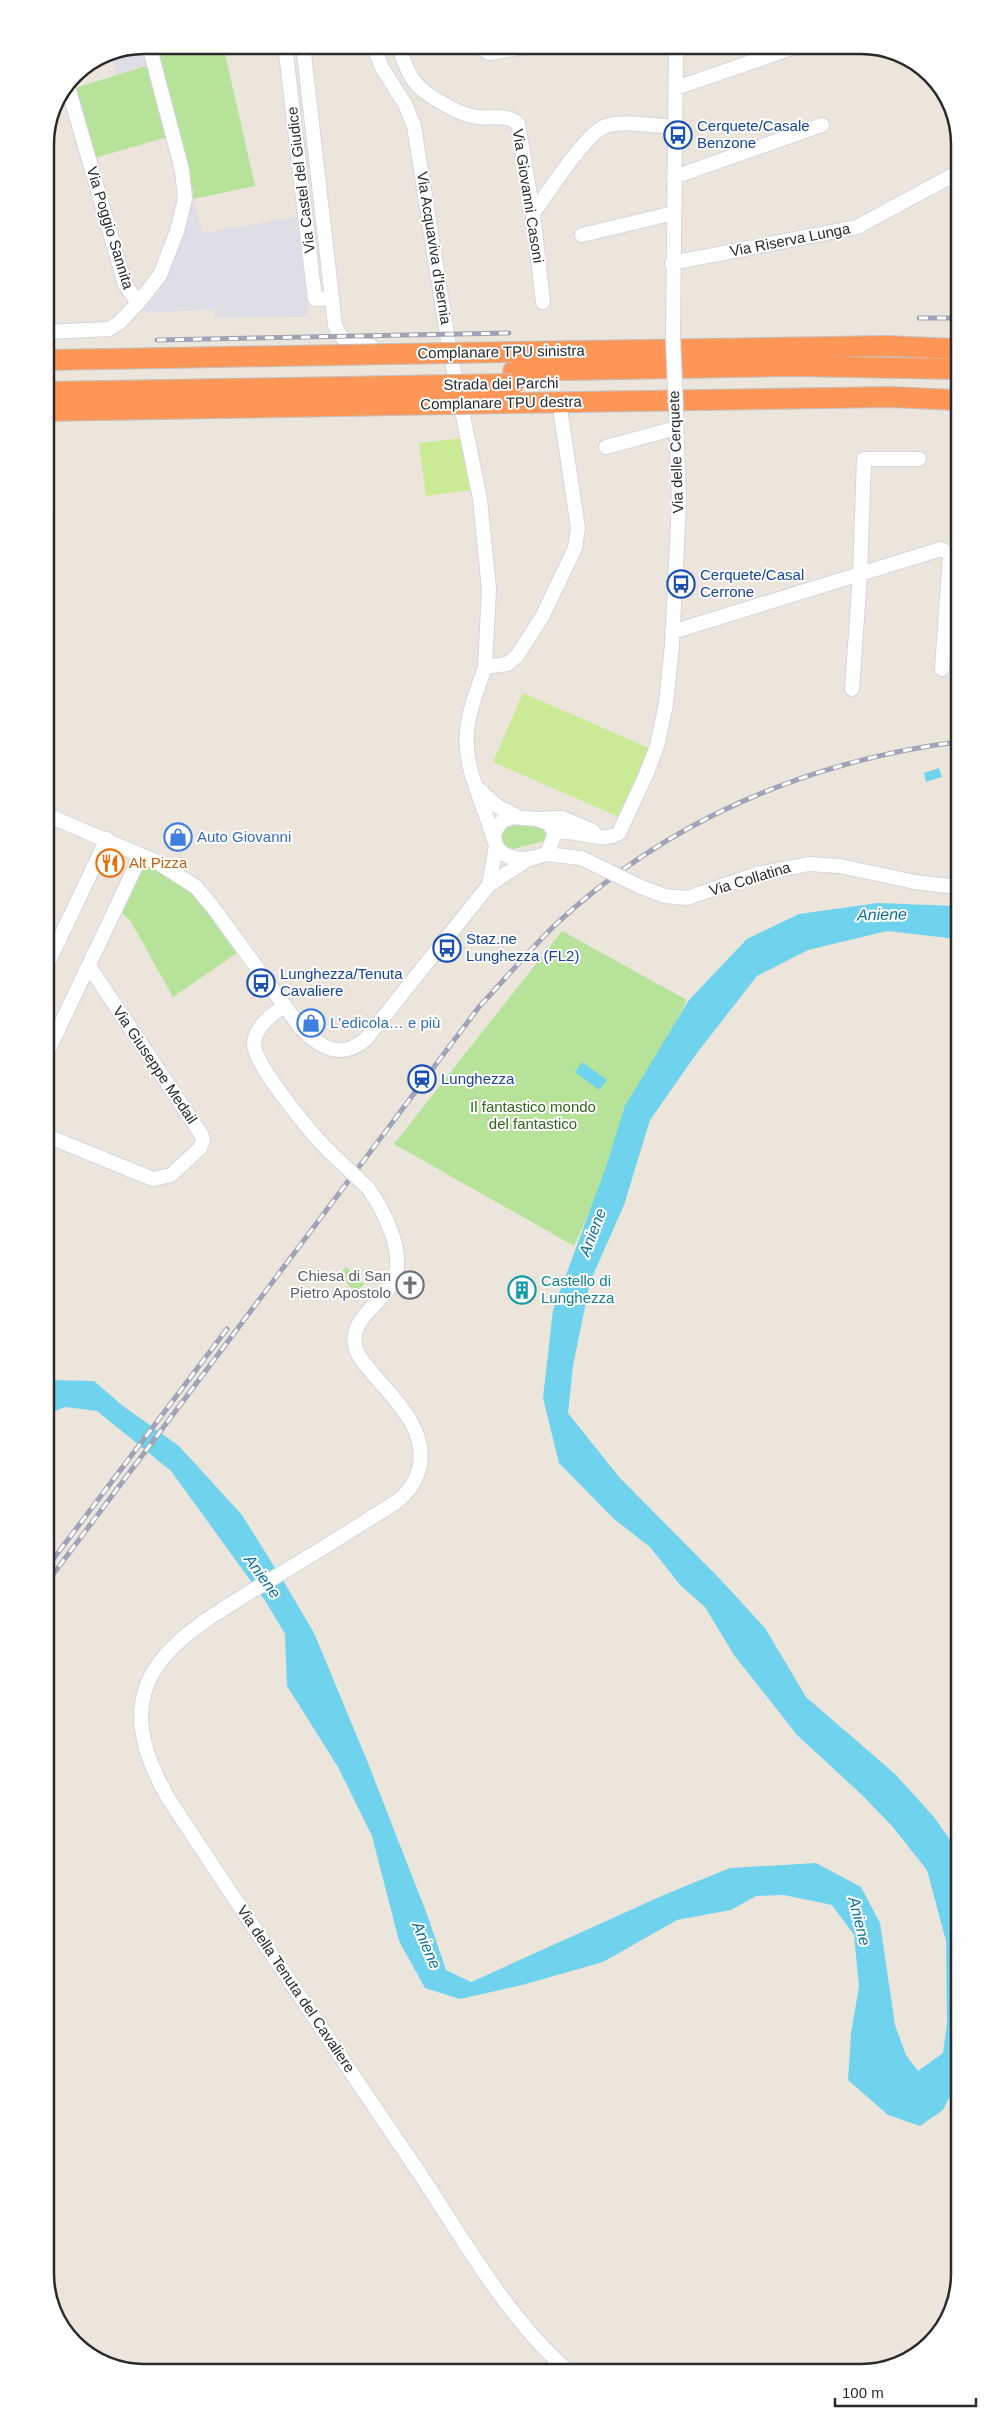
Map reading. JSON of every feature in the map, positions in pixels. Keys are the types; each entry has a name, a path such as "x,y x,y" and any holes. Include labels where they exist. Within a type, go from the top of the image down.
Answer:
{"highway":[{"name":"Complanare TPU sinistra","path":"54,361 220,382 514,377 887,346 951,348"},
{"name":"Strada dei Parchi","path":"889,380 951,370"},
{"name":"Strada dei Parchi","path":"54,379 220,382 514,377 951,381"},
{"path":"889,380 951,399"},
{"name":"Strada dei Parchi","path":"54,392 220,382"},
{"path":"54,410 220,382"}],"street":[{"name":"Via Poggio Sannita","path":"70,93 126,286 138,303 158,279 176,235 184,208 185,187 151,54"},
{"name":"Via Castel del Giudice","path":"286,54 315,299 332,298"},
{"name":"Via Castel del Giudice","path":"304,54 332,298 338,332 350,344 450,347"},
{"name":"Via Acquaviva d'Isernia","path":"377,54 382,68 404,102 413,123 450,347 480,499 489,589 485,667"},
{"name":"Via Giovanni Casoni","path":"402,54 412,78 429,94 463,113 478,117 509,118 518,124 533,214 543,302"},
{"name":"Via delle Cerquete","path":"604,837 616,834 622,828 657,746 666,704 679,503 672,263 676,54"},
{"path":"676,88 775,54"},
{"path":"533,214 584,145 604,127 621,125 675,127"},
{"path":"674,177 822,126"},
{"name":"Via Riserva Lunga","path":"672,263 857,227 951,176"},
{"path":"582,235 674,213"},
{"path":"54,332 110,329 121,321 138,303"},
{"path":"530,858 507,857 495,843 467,756 467,731 485,667 503,665 518,656 542,617 575,548 578,528 561,415"},
{"path":"606,447 676,428"},
{"path":"852,689 860,575 864,459 919,459"},
{"path":"672,632 936,550 947,552 950,559 942,668"},
{"path":"476,786 497,806 518,817 538,819 552,817 570,820 604,837"},
{"path":"54,817 107,839 180,874 205,896 300,1027 320,1045 336,1050 354,1048 372,1033 490,885 516,865 530,858 546,854 555,836 550,824 538,819"},
{"path":"490,885 495,831 501,822 518,817"},
{"path":"555,836 575,832 604,837"},
{"name":"Via Collatina","path":"555,836 581,858 670,897 692,897 756,874 809,864 840,866 915,882 951,886"},
{"path":"54,951 107,839"},
{"name":"Via Collatina","path":"546,854 581,858"},
{"path":"54,1038 142,855"},
{"name":"Via Giuseppe Medail","path":"54,1138 153,1179 171,1174 200,1148 202,1142 201,1134 89,966"},
{"name":"Via della Tenuta del Cavaliere","path":"284,1006 271,1015 259,1030 254,1042 256,1055 294,1110 331,1154 368,1188 394,1239 398,1261 392,1283 358,1325 354,1336 354,1343 361,1359 413,1425 419,1444 419,1468 411,1488 400,1499 291,1568 231,1603 183,1637 167,1652 156,1668 146,1692 141,1719 142,1738 148,1758 166,1794 182,1819 508,2304 536,2340 561,2364"}],"shaded area":[{"path":"146,54 149,64 117,74 112,60 126,55"},
{"path":"193,199 203,233 297,217 309,317 215,318 214,309 148,313 144,309 158,293"}],"green space":[{"path":"146,54 225,54 255,186 193,199 193,191 178,134 91,159 72,90 149,65"},
{"path":"464,438 471,490 426,496 419,443"},
{"path":"523,693 649,748 619,817 493,762"},
{"path":"512,824 542,828 546,835 545,841 513,849 506,847 502,837 506,828"},
{"path":"143,860 201,896 240,951 173,997 130,920 119,911"},
{"name":"Il fantastico mondo del fantastico","path":"562,931 687,1000 574,1246 394,1144"},
{"path":"346,1267 364,1284 356,1292 338,1275"}],"water":[{"path":"939,768 942,777 926,782 924,773"},
{"name":"Aniene","path":"878,903 951,906 951,938 887,931 808,950 757,976 697,1053 650,1120 624,1205 590,1282 573,1366 568,1413 619,1477 721,1580 765,1628 806,1697 895,1774 934,1817 951,1841 951,2094 943,2110 920,2126 888,2115 848,2080 851,2033 859,1987 854,1935 832,1905 784,1895 756,1896 731,1910 677,1920 603,1962 522,1985 460,1999 425,1988 399,1941 372,1836 338,1767 287,1686 285,1634 266,1602 171,1471 97,1411 65,1407 54,1412 54,1380 94,1381 123,1406 179,1446 242,1515 314,1633 366,1758 428,1917 446,1970 471,1982 666,1894 730,1868 816,1863 861,1887 880,1923 895,2025 906,2055 918,2071 943,2053 947,2023 946,1941 927,1870 892,1826 861,1794 797,1735 734,1655 705,1607 681,1586 650,1547 614,1519 559,1463 543,1398 553,1310 606,1167 625,1106 689,1000 747,939 799,914"},
{"path":"582,1062 607,1080 599,1090 575,1072"}],"railway":[{"path":"919,318 951,318"},
{"path":"157,340 509,333"},
{"path":"54,1573 479,1007 554,926 597,889 643,856 691,827 741,802 792,781 846,764 900,751 951,743"},
{"path":"54,1558 227,1329"}],"place":[{"name":"Cerquete/Casale Benzone","path":"678,135"},
{"name":"Cerquete/Casal Cerrone","path":"681,584"},
{"name":"Auto Giovanni","path":"178,837"},
{"name":"Alt Pizza","path":"110,863"},
{"name":"Staz.ne Lunghezza (FL2)","path":"447,948"},
{"name":"Lunghezza/Tenuta Cavaliere","path":"261,983"},
{"name":"L'edicola… e più","path":"311,1023"},
{"name":"Lunghezza","path":"422,1079"},
{"name":"Chiesa di San Pietro Apostolo","path":"410,1285"},
{"name":"Castello di Lunghezza","path":"522,1290"}]}
